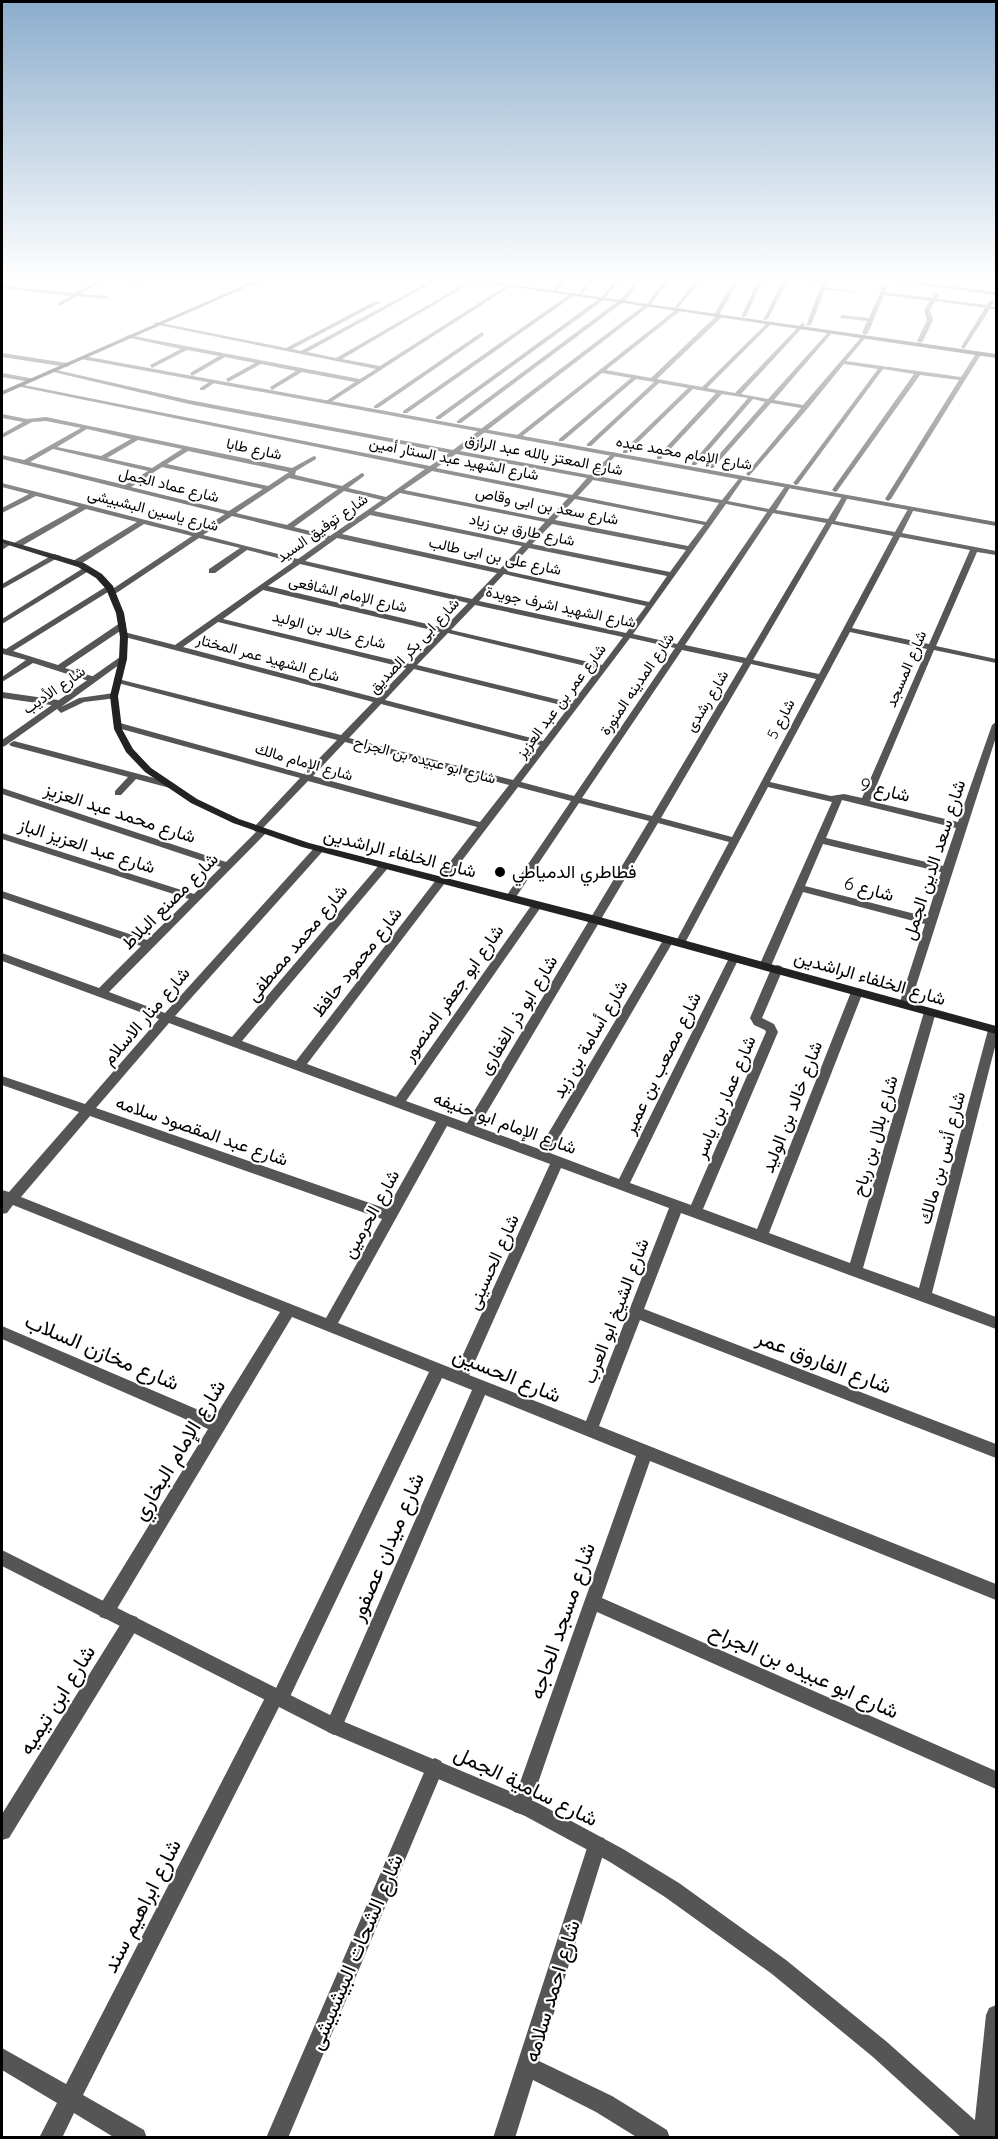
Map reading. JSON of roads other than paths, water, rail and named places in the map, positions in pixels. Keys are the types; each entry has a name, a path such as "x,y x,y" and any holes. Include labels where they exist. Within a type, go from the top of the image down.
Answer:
{"main road":[{"path":"2,393 31,380"},
{"path":"7,544 76,563 88,569 111,590"},
{"name":"شارع الخلفاء الراشدين","path":"111,590 124,629 123,659 114,696 117,725 123,740 138,760 194,801 260,830 319,849 674,941 995,1030"}],"street":[{"name":"شارع المعتز بالله عبد الرازق","path":"91,380 292,422 996,553"},
{"name":"شارع الإمام محمد عبده","path":"208,380 745,476 845,497 888,499 996,519"},
{"name":"شارع الإمام محمد عبده","path":"228,380 330,401 438,418 486,429"},
{"path":"272,388 286,380"},
{"path":"354,380 360,381"},
{"path":"376,407 415,380"},
{"path":"405,412 451,380"},
{"path":"438,418 490,380"},
{"path":"459,422 516,380"},
{"name":"شارع توفيق السيد","path":"176,648 486,429 550,380"},
{"path":"521,435 591,380"},
{"path":"561,440 631,380"},
{"path":"589,445 655,380 806,406"},
{"path":"704,388 712,380"},
{"path":"737,394 751,380"},
{"path":"711,467 788,380"},
{"name":"شارع عمر بن عبد العزيز","path":"442,880 628,636 723,502 827,380"},
{"name":"شارع المدينه المنورة","path":"510,898 771,511 872,380"},
{"path":"835,490 913,380"},
{"path":"888,499 961,380"},
{"path":"202,388 214,381"},
{"path":"330,401 360,381"},
{"name":"شارع الشهيد عبد الستار أمين","path":"18,386 708,524"},
{"path":"625,452 692,387"},
{"path":"659,458 720,392"},
{"path":"694,464 752,397"},
{"path":"181,407 189,402"},
{"path":"166,415 174,411"},
{"name":"شارع طابا","path":"2,416 30,421 44,419 188,448 292,471 292,477 387,499"},
{"path":"2,436 30,421"},
{"path":"285,427 292,422"},
{"path":"24,463 87,427"},
{"path":"263,441 278,432"},
{"name":"شارع الإمام محمد عبده","path":"521,435 711,467 745,476"},
{"path":"102,458 137,438"},
{"path":"51,447 154,470"},
{"path":"126,488 188,448"},
{"name":"شارع ابى بكر الصديق","path":"260,830 614,454"},
{"name":"شارع عماد الجمل","path":"2,457 288,528 333,536"},
{"path":"4,651 111,590 198,536 314,458"},
{"path":"162,465 268,488"},
{"path":"288,528 362,475"},
{"name":"شارع ياسين البشبيشى","path":"2,485 297,561"},
{"name":"شارع الإمام محمد عبده","path":"792,485 835,490 911,509 996,524"},
{"name":"شارع سعد بن ابى وقاص","path":"398,491 690,549"},
{"path":"2,511 34,494"},
{"name":"شارع رشدى","path":"596,921 845,497"},
{"path":"7,544 84,507"},
{"name":"شارع 5","path":"674,941 765,784 911,509"},
{"name":"شارع طارق بن زياد","path":"367,513 671,575"},
{"path":"76,563 142,522"},
{"name":"شارع على بن ابى طالب","path":"333,536 650,604"},
{"path":"212,572 245,548"},
{"name":"شارع المسجد","path":"865,802 974,549"},
{"path":"2,587 57,556"},
{"name":"شارع الشهيد اشرف جويدة","path":"297,561 820,677"},
{"path":"2,622 88,569"},
{"name":"شارع الإمام الشافعى","path":"261,587 604,668"},
{"name":"شارع خالد بن الوليد","path":"215,619 574,706"},
{"path":"59,668 124,629"},
{"name":"شارع الشهيد عمر المختار","path":"124,629 176,648 545,744"},
{"path":"847,629 996,662"},
{"path":"4,651 92,679 101,686 98,696"},
{"name":"شارع الأديب","path":"2,744 123,659"},
{"path":"2,680 32,660"},
{"name":"شارع ابو عبيده بن الجراح","path":"117,680 733,840"},
{"path":"2,695 58,703"},
{"name":"شارع الأديب","path":"2,754 67,706 98,696 114,696"},
{"name":"شارع الإمام مالك","path":"117,725 484,826"},
{"name":"شارع سعد الدين الجمل","path":"905,1005 947,870 996,726"},
{"path":"14,744 170,785"},
{"path":"118,794 134,776"},
{"name":"شارع 9","path":"765,784 838,799 844,797 962,826"},
{"name":"شارع محمد عبد العزيز","path":"2,791 228,866"},
{"path":"771,968 798,887 838,799"},
{"name":"شارع مصنع البلاط","path":"101,993 228,866 260,830"},
{"name":"شارع عبد العزيز الباز","path":"2,836 196,898"},
{"path":"820,840 947,870"},
{"name":"شارع منار الاسلام","path":"4,1201 88,1110 319,849"},
{"name":"شارع محمد مصطفى","path":"234,1042 384,866"},
{"name":"شارع محمود حافظ","path":"299,1066 442,880"},
{"name":"شارع 6","path":"798,887 931,922"},
{"path":"2,894 149,945"},
{"name":"شارع ابو جعفر المنصور","path":"398,1103 537,905"},
{"name":"شارع ابو ذر الغفارى","path":"470,1129 596,921"},
{"name":"شارع أسامة بن زيد","path":"542,1155 674,941"},
{"name":"شارع الإمام ابو حنيفه","path":"2,957 996,1323"},
{"name":"شارع مصعب بن عمير","path":"622,1185 734,958"},
{"name":"شارع عمار بن ياسر","path":"695,1212 772,1032 770,1027 758,1022 756,1018 771,968"},
{"name":"شارع خالد بن الوليد","path":"761,1236 857,992"},
{"name":"شارع بلال بن رباح","path":"855,1270 930,1012"},
{"name":"شارع أنس بن مالك","path":"924,1296 995,1030"},
{"name":"شارع عبد المقصود سلامه","path":"2,1080 390,1216"},
{"name":"شارع الحرمين","path":"329,1326 444,1119"},
{"name":"شارع الحسينى","path":"460,1378 558,1161"},
{"name":"شارع الحسين","path":"4,1201 289,1310 996,1592"},
{"name":"شارع الشيخ ابو العرب","path":"590,1430 677,1206"},
{"name":"شارع الإمام البخاري","path":"106,1611 289,1310"},
{"name":"شارع الفاروق عمر","path":"636,1312 996,1450"},
{"name":"شارع مخازن السلاب","path":"2,1332 218,1426"},
{"name":"شارع ميدان عصفور","path":"278,1698 438,1370"},
{"name":"شارع ميدان عصفور","path":"334,1726 481,1387"},
{"name":"شارع مسجد الحاجه","path":"521,1805 645,1452"},
{"name":"شارع سامية الجمل","path":"2,1558 365,1741 435,1767 521,1805 597,1845 691,1902 759,1950 894,2060 978,2138"},
{"name":"شارع ابو عبيده بن الجراح","path":"592,1602 996,1780"},
{"name":"شارع ابن تيميه","path":"4,1822 131,1623"},
{"name":"شارع ابراهيم سند","path":"50,2138 278,1698"},
{"name":"شارع الشحات البيشبيشى","path":"277,2138 435,1767"},
{"name":"شارع احمد سلامه","path":"504,2138 597,1845"},
{"path":"984,2138 996,2015"},
{"path":"2,2058 136,2138"},
{"path":"528,2067 604,2104 659,2138"}],"place":[{"name":"فطاطري الدمياطي","path":"500,872"}]}
